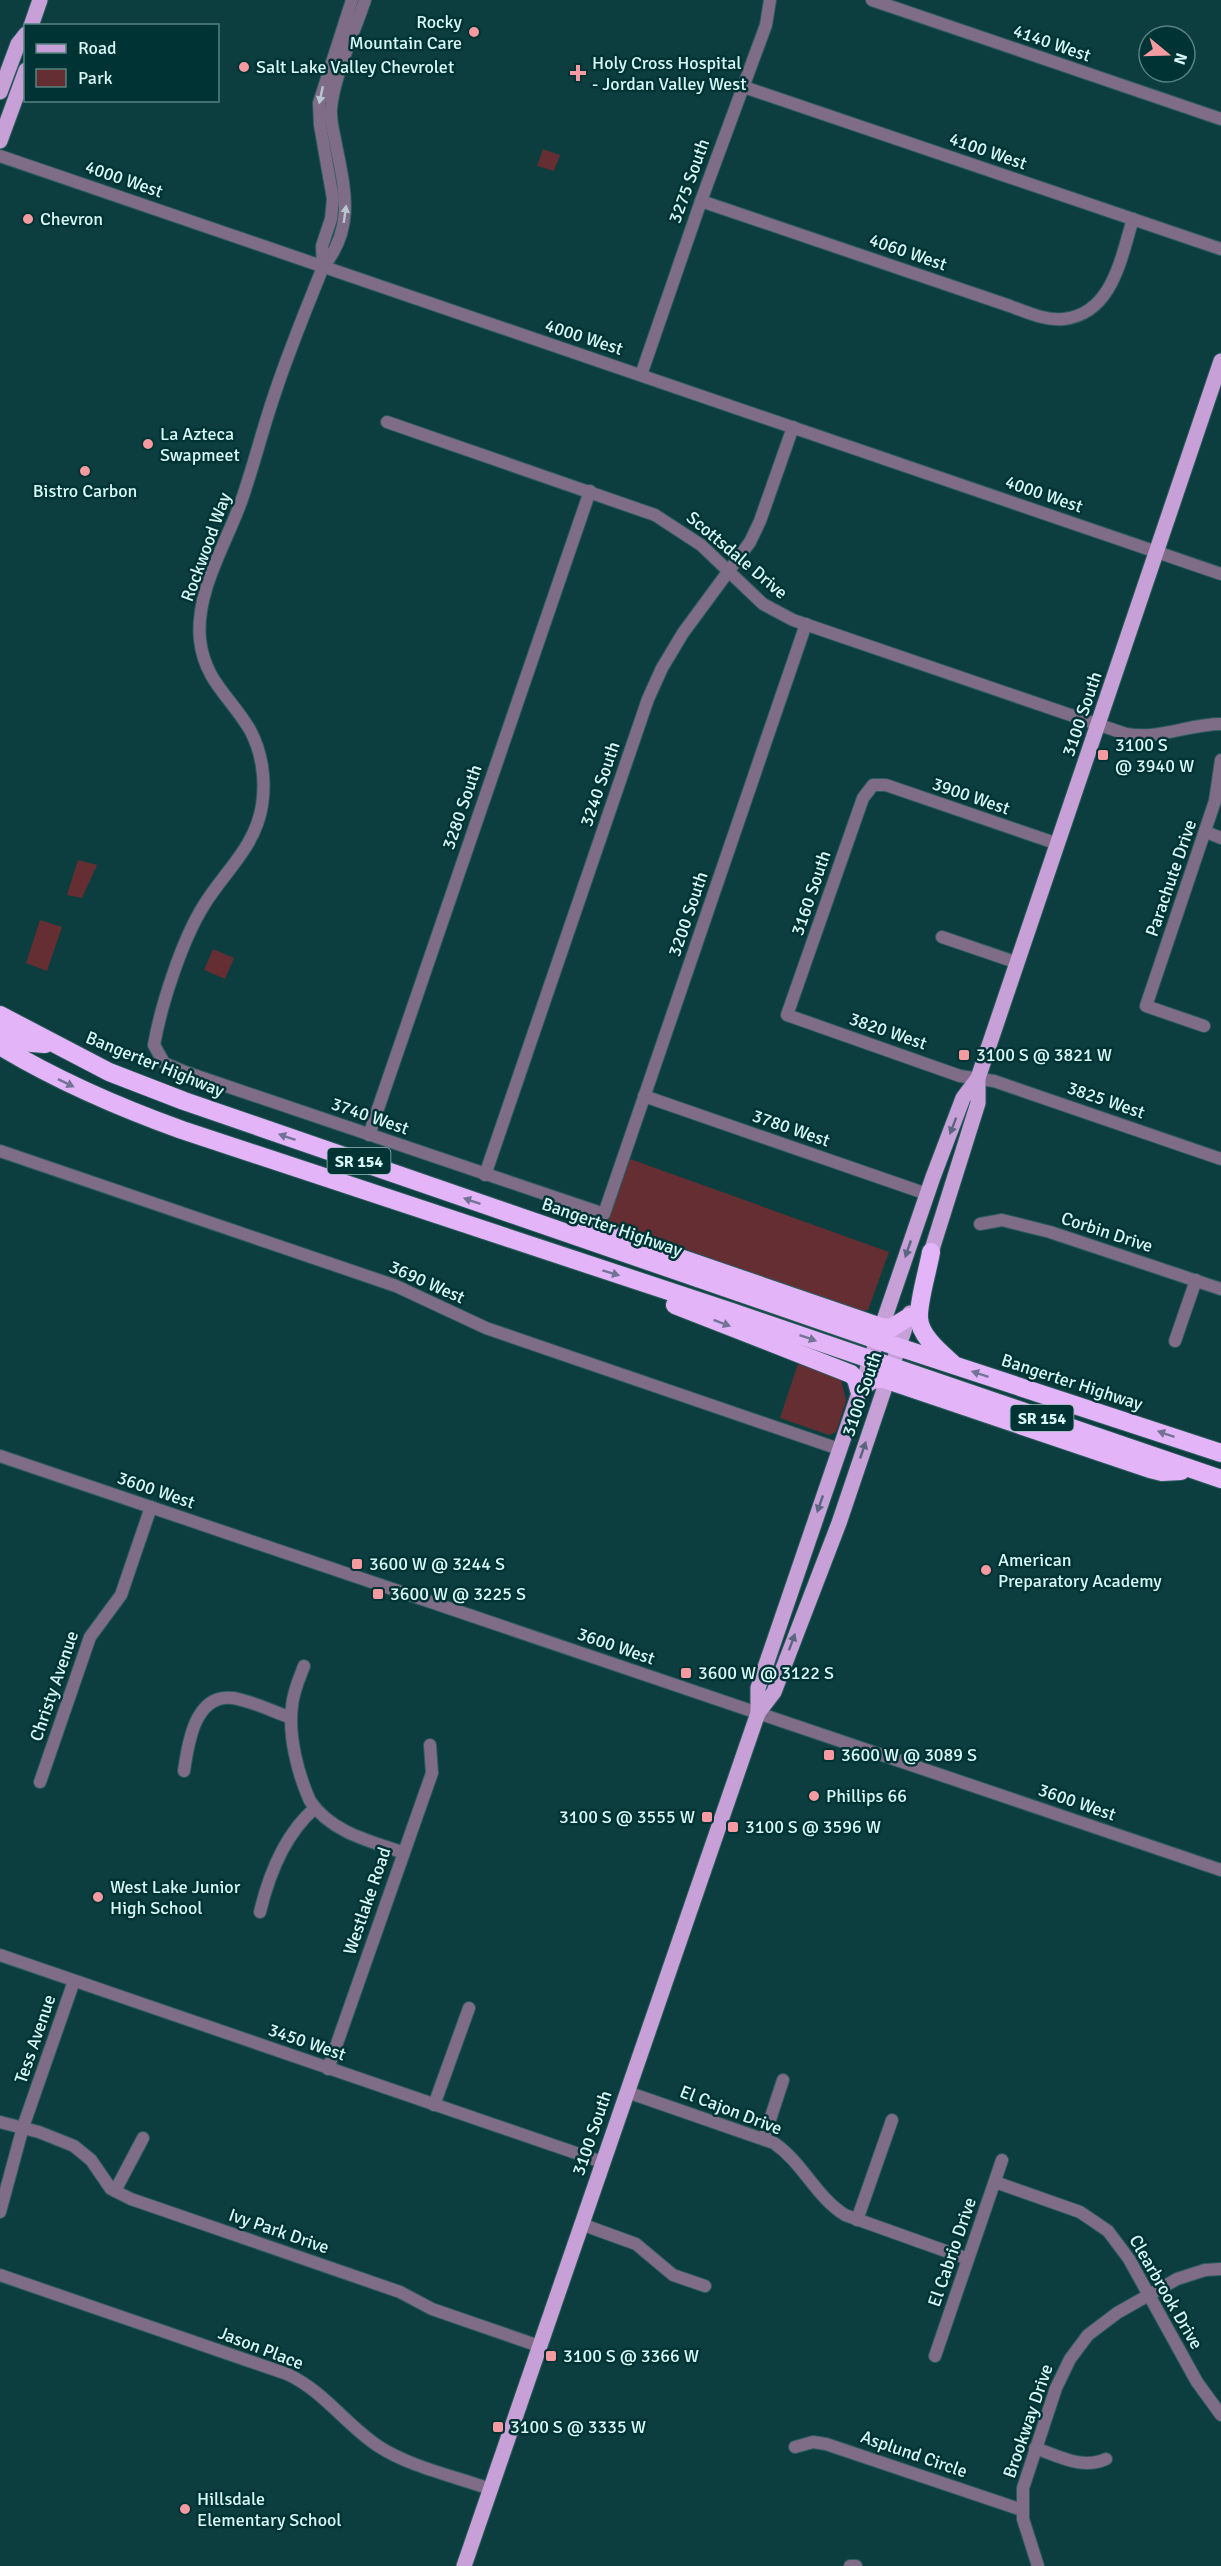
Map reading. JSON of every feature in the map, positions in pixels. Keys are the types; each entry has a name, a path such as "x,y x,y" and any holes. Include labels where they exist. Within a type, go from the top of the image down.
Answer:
{"highway":[{"name":"Bangerter Highway","path":"0,1014 109,1072 162,1093 566,1234 879,1334 898,1347 1221,1453"},
{"path":"0,1031 18,1042 53,1044"},
{"name":"SR 154","path":"5,1052 62,1081 132,1112 870,1360 890,1373"},
{"path":"377,1195 401,1192 537,1236 566,1234"},
{"path":"931,1252 919,1318 931,1343 956,1366"},
{"path":"653,1286 668,1302 850,1374 856,1379 859,1390 870,1381 890,1373 1150,1469 1176,1472 1221,1467"},
{"path":"879,1334 909,1317"},
{"path":"1191,1469 1221,1479"}],"main road":[{"path":"32,24 40,0"},
{"path":"0,92 18,44 24,36"},
{"path":"0,141 24,75"},
{"name":"3100 South","path":"758,1713 758,1688 859,1390 963,1098 978,1078 1221,361"},
{"name":"3100 South","path":"464,2566 758,1713 774,1692 798,1623 839,1523 931,1252 978,1103 978,1078"}],"street":[{"path":"323,267 322,246 331,219 333,199 320,125 319,103 352,0"},
{"path":"323,267 334,253 346,207 331,121 332,102 365,0"},
{"name":"3275 South","path":"640,375 766,25 770,0"},
{"name":"4140 West","path":"872,0 1221,119"},
{"name":"4100 West","path":"744,87 1221,249"},
{"name":"4000 West","path":"0,156 1221,574"},
{"name":"4060 West","path":"701,201 1047,318 1064,319 1087,312 1102,300 1116,274 1133,219"},
{"name":"Rockwood Way","path":"158,1025 195,920 214,890 244,852 260,816 264,789 259,752 250,730 221,693 207,668 201,643 200,619 204,599 241,501 276,391 323,267"},
{"name":"Scottsdale Drive","path":"387,423 645,510 666,521 701,545 763,604 785,617 1126,734 1148,736 1197,725 1221,724"},
{"name":"3240 South","path":"485,1175 648,699 662,668 683,633 750,542 760,521 793,427"},
{"name":"3280 South","path":"369,1135 590,492"},
{"name":"3200 South","path":"604,1215 806,624"},
{"name":"Parachute Drive","path":"1204,1026 1146,1006 1206,832 1215,801 1221,760"},
{"name":"3900 West","path":"873,785 886,785 1058,844"},
{"name":"3160 South","path":"787,1015 863,798 873,785"},
{"path":"1206,832 1221,838"},
{"path":"942,937 1018,963"},
{"name":"3820 West","path":"787,1015 960,1076 978,1078"},
{"name":"3740 West","path":"158,1025 154,1046 164,1063 185,1072 604,1215"},
{"name":"3825 West","path":"978,1078 994,1081 1221,1159"},
{"name":"3780 West","path":"644,1096 927,1194"},
{"name":"3690 West","path":"0,1151 396,1286 486,1329 839,1449"},
{"name":"Corbin Drive","path":"980,1224 1002,1220 1050,1232 1221,1289"},
{"path":"1175,1341 1196,1281"},
{"name":"3600 West","path":"0,1456 1221,1870"},
{"name":"Christy Avenue","path":"40,1782 90,1637 120,1595 151,1507"},
{"path":"304,1666 293,1697 291,1718 303,1780 315,1808 328,1820 350,1834 402,1852"},
{"path":"184,1771 196,1721 202,1710 213,1701 225,1698 239,1700 291,1718"},
{"name":"Westlake Road","path":"328,2068 402,1852 432,1773 430,1745"},
{"path":"260,1912 266,1887 290,1837 315,1808"},
{"name":"3450 West","path":"0,1955 602,2163"},
{"name":"Tess Avenue","path":"0,2212 23,2127 74,1982"},
{"path":"434,2105 469,2008"},
{"path":"764,2138 783,2080"},
{"name":"El Cajon Drive","path":"627,2092 764,2138 792,2156 829,2203 857,2220 968,2259"},
{"path":"857,2220 892,2120"},
{"name":"Ivy Park Drive","path":"0,2122 23,2127 69,2143 91,2160 104,2181 115,2191 131,2199 404,2294 432,2309 539,2346"},
{"path":"115,2191 143,2138"},
{"name":"El Cabrio Drive","path":"934,2356 1002,2160"},
{"name":"Clearbrook Drive","path":"995,2182 1070,2207 1090,2217 1118,2242 1197,2382 1221,2415"},
{"path":"581,2224 636,2244 674,2275 705,2286"},
{"name":"Brookway Drive","path":"1038,2566 1022,2510 1023,2488 1056,2388 1078,2346 1106,2320 1148,2295 1190,2274 1221,2269"},
{"name":"Jason Place","path":"0,2276 287,2374 316,2391 370,2440 387,2451 490,2489"},
{"name":"Asplund Circle","path":"795,2447 813,2442 826,2444 1022,2510"},
{"path":"1035,2448 1079,2463 1089,2464 1106,2459"},
{"path":"850,2566 856,2566"}],"green space":[{"path":"543,149 560,155 554,171 537,166"},
{"path":"78,860 97,865 82,898 67,895"},
{"path":"40,920 62,927 47,971 26,963"},
{"path":"213,949 234,958 225,979 204,970"},
{"path":"630,1159 889,1252 868,1310 860,1312 608,1221"},
{"path":"798,1364 841,1379 846,1401 836,1432 829,1435 780,1418"}],"place":[{"name":"Rocky Mountain Care","path":"474,32"},
{"name":"Salt Lake Valley Chevrolet","path":"244,67"},
{"name":"Holy Cross Hospital - Jordan Valley West","path":"578,73"},
{"name":"Chevron","path":"28,219"},
{"name":"La Azteca Swapmeet","path":"148,444"},
{"name":"Bistro Carbon","path":"85,471"},
{"name":"3100 S @ 3940 W","path":"1103,755"},
{"name":"3100 S @ 3821 W","path":"964,1055"},
{"name":"3600 W @ 3244 S","path":"357,1564"},
{"name":"American Preparatory Academy","path":"986,1570"},
{"name":"3600 W @ 3225 S","path":"378,1594"},
{"name":"3600 W @ 3122 S","path":"686,1673"},
{"name":"3600 W @ 3089 S","path":"829,1755"},
{"name":"Phillips 66","path":"814,1796"},
{"name":"3100 S @ 3555 W","path":"707,1817"},
{"name":"3100 S @ 3596 W","path":"733,1827"},
{"name":"West Lake Junior High School","path":"98,1897"},
{"name":"3100 S @ 3366 W","path":"551,2356"},
{"name":"3100 S @ 3335 W","path":"498,2427"},
{"name":"Hillsdale Elementary School","path":"185,2509"}]}
